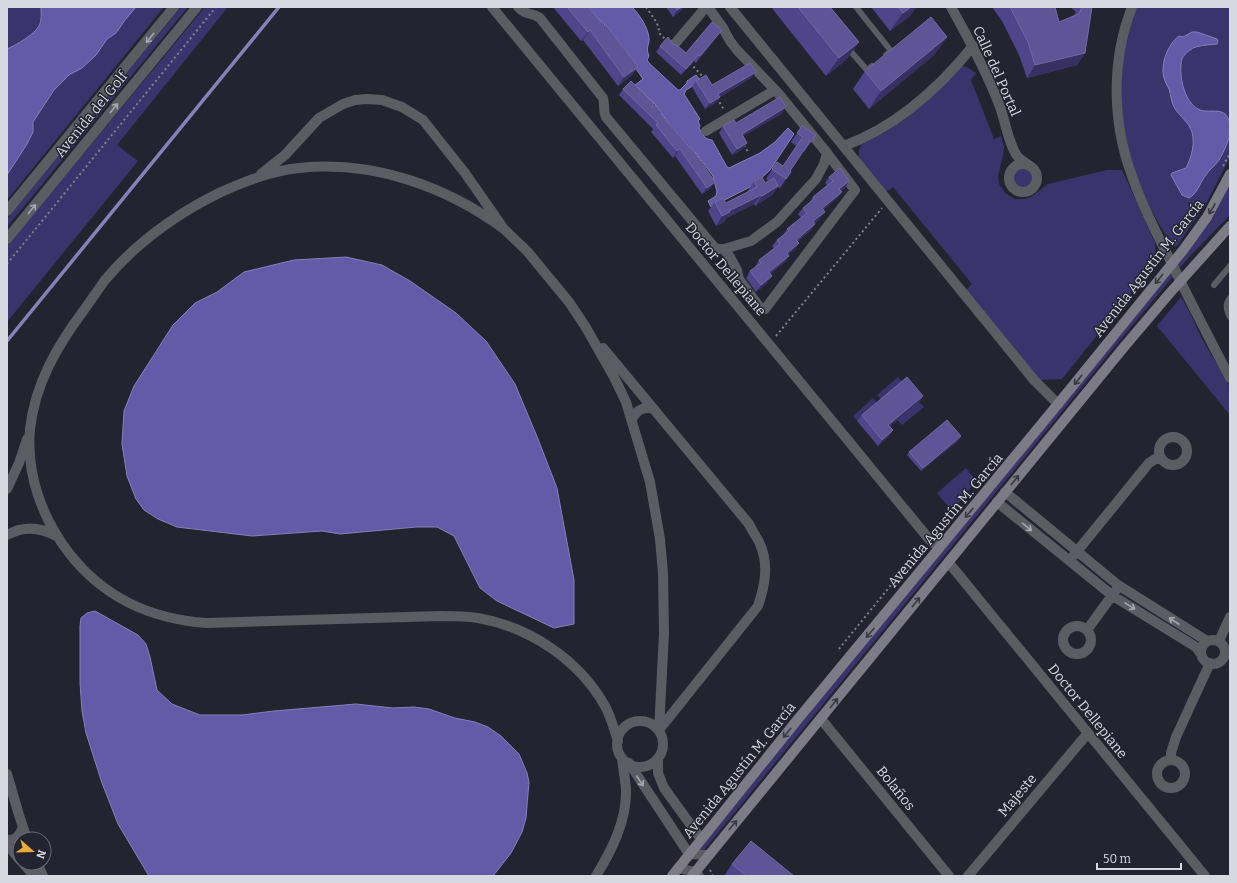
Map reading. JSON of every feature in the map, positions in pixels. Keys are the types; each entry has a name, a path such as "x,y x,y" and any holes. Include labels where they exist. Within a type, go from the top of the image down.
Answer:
{"main road":[{"name":"Avenida Agustín M. García","path":"675,872 1058,404 1195,234 1218,199 1230,174"},
{"name":"Avenida Agustín M. García","path":"695,875 708,855 949,563 1005,492 1129,341 1230,226"}],"street":[{"name":"Avenida del Golf","path":"7,211 174,7"},
{"name":"Avenida del Golf","path":"7,239 197,7"},
{"name":"Doctor Dellepiane","path":"492,7 929,539 939,548"},
{"path":"518,7 523,12 536,14 540,18 603,98 606,117 714,247 718,249 724,249 751,241 777,222 816,180 824,164 827,153"},
{"path":"673,46 707,7 723,28 730,41 775,90 856,190 765,309 761,309 739,279 737,270 724,249"},
{"path":"730,7 1034,380 1058,404"},
{"name":"Calle del Portal","path":"951,7 973,46 1000,107 1013,148"},
{"path":"1132,7 1119,50 1116,102 1127,161 1138,192 1154,228 1230,378"},
{"path":"844,146 873,133 892,122 944,78 973,46"},
{"path":"706,131 775,90"},
{"path":"256,177 276,162 319,118 343,104 355,100 382,100 402,107 423,120 472,182 504,229"},
{"path":"294,145 292,157 300,168"},
{"path":"1013,148 1018,156 1036,173 1037,178 1034,187 1026,192 1017,191 1010,184 1009,180 1014,158 1013,148"},
{"path":"1011,171 1017,165 1026,164 1030,166"},
{"path":"7,488 19,463 30,429 41,382 48,366 71,327 105,280 121,263 160,228 204,201 256,177 282,170 300,168 342,168 384,173 405,178 458,200 483,214 504,229 527,251 569,302 585,326 614,377 626,402 650,482 660,540 663,573 664,633 662,690 658,730"},
{"path":"458,200 468,197 471,193 472,182"},
{"path":"585,326 749,524 760,544 764,559 766,575 764,588 758,606 658,730"},
{"path":"632,419 635,413 644,408 654,409"},
{"path":"30,429 30,450 35,486 46,518 56,536 80,567 112,593 126,602 143,610 176,619 207,623 464,616 493,622 513,628 542,642 558,653 577,670 605,706 618,741"},
{"path":"1069,561 1149,463 1160,456"},
{"path":"1005,492 1118,584 1208,641"},
{"path":"997,502 1113,596 1196,647 1204,660 1210,663 1226,662 1224,647 1216,640 1208,641 1202,646 1201,654"},
{"path":"7,535 23,529 34,528 48,531 56,536"},
{"name":"Doctor Dellepiane","path":"949,563 1205,876"},
{"path":"1087,630 1113,596 1118,584"},
{"path":"1219,642 1230,617"},
{"path":"1171,760 1171,753 1176,737 1210,663"},
{"path":"662,690 665,697 669,701 675,702 682,700"},
{"name":"Bolaños","path":"821,718 949,876"},
{"path":"626,761 634,766 647,766 658,758 662,752 662,737 653,725 638,721 631,723 620,733 618,747 626,761 689,854 708,855"},
{"name":"Majeste","path":"968,876 1088,732"},
{"path":"658,758 658,774 664,788 701,839"},
{"path":"596,876 607,858 623,815 626,789 626,761"},
{"path":"7,774 24,831"},
{"path":"670,825 683,814"},
{"path":"7,840 17,838 23,827"},
{"path":"675,872 695,875"}],"lane":[{"path":"842,42 867,70 891,51 856,7"},
{"path":"1214,285 1230,266"},
{"path":"1230,298 1226,306 1230,317"}],"path":[{"path":"7,264 216,7"},
{"path":"646,7 657,23 660,34 673,46"},
{"path":"688,60 705,80"},
{"path":"713,92 729,118"},
{"path":"744,145 748,152"},
{"path":"1222,166 1230,153"},
{"path":"1193,217 1204,198"},
{"path":"770,344 888,201"},
{"path":"839,649 929,539"}],"shaded area":[{"path":"7,7 164,7 7,200"},
{"path":"41,7 136,7 116,33 107,39 96,55 82,68 69,75 54,90 33,122 33,132 7,175 7,49 37,29 41,21"},
{"path":"181,7 188,7 7,227 7,219"},
{"path":"205,7 228,7 117,145 138,161 7,322 7,246"},
{"path":"586,7 632,7 643,21 647,30 649,40 647,50 649,56 647,60 649,63 678,90 680,90 687,83 687,81 696,75 701,81 686,90 684,94 700,119 698,121 700,126 699,128 705,138 712,140 727,167 729,168 760,153 775,142 788,128 794,134 770,170 754,185 711,207 708,201 716,196 717,192 713,176 696,153 689,148 669,124 656,105 635,85 643,79 608,28"},
{"path":"1137,7 1230,7 1230,157 1207,202 1177,246 1174,247 1160,226 1140,186 1130,156 1123,127 1120,97 1122,63"},
{"path":"1192,32 1197,32 1217,39 1218,41 1217,44 1193,48 1183,57 1181,72 1183,87 1189,100 1198,109 1205,111 1219,111 1225,114 1230,125 1230,131 1225,149 1219,160 1203,179 1194,194 1189,198 1182,195 1171,175 1172,173 1186,168 1192,150 1192,132 1189,125 1174,107 1169,89 1165,82 1163,67 1171,44 1179,36 1183,37"},
{"path":"965,66 976,73 971,80 994,139 1001,136 1004,147 998,176 999,184 1005,193 1015,199 1025,199 1031,197 1048,184 1107,170 1122,170 1155,243 1156,262 1062,379 1038,380 966,290 972,284 893,187 886,192 859,158 859,150 861,145 884,133 909,116 959,67"},
{"path":"1023,168 1030,171 1033,178 1030,185 1023,188 1016,185 1013,178 1016,171"},
{"path":"1230,183 1230,215 1190,256 1121,339 704,850 698,849 800,724"},
{"path":"346,257 382,265 410,281 456,313 486,341 515,384 557,488 574,580 574,624 554,628 497,601 480,588 454,536 437,527 416,527 340,534 322,531 252,536 177,527 158,519 144,510 136,499 127,476 122,444 124,411 134,386 173,325 195,303 217,292 244,272 294,260"},
{"path":"1181,297 1201,337 1230,387 1230,415 1157,326"},
{"path":"898,377 903,383 882,401 877,395"},
{"path":"873,398 878,404 857,421 853,416"},
{"path":"919,402 924,407 902,425 897,420"},
{"path":"966,468 976,481 952,511 937,493"},
{"path":"95,611 138,635 146,644 157,690 172,704 200,715 242,715 356,704 393,708 414,707 429,709 488,727 501,736 519,754 529,782 526,818 522,832 511,853 493,876 149,876 118,824 102,783 86,733 82,711 80,683 80,626 81,618 87,613"}],"building":[{"path":"567,7 588,7 604,26 606,25 638,67 624,77 590,30 588,32"},
{"path":"675,7 682,7 677,10"},
{"path":"798,7 830,7 859,42 839,58"},
{"path":"898,7 911,7 903,13"},
{"path":"1010,7 1055,7 1059,22 1079,14 1082,7 1092,7 1085,53 1035,65 1028,42"},
{"path":"931,17 947,37 881,91 865,71"},
{"path":"712,22 722,30 700,56 698,55 686,69 660,46 668,37 673,44 678,46 686,53"},
{"path":"750,63 756,72 718,94 720,97 710,103 696,81 706,75 712,85"},
{"path":"631,81 654,104 651,108 655,105 662,113 661,114 664,118 690,148 691,147 715,182 707,188 680,149 677,151 656,125 658,123 623,89"},
{"path":"780,97 786,107 742,134 747,143 737,149 723,126 734,120 736,123"},
{"path":"802,126 816,135 811,142 810,141 786,179 772,169 777,162 783,166 803,137 797,133"},
{"path":"840,168 849,181 839,189 842,192 822,208 825,212 813,221 815,224 796,240 799,243 787,253 789,256 769,272 772,276 761,285 750,271 761,263 759,260 780,244 777,240 789,231 787,229 807,213 803,208 814,199 813,197 833,181 829,177"},
{"path":"762,177 765,183 774,178 778,186 762,196 761,195 729,211 730,212 722,216 715,202 723,198 726,203 757,187 754,181"},
{"path":"907,377 923,396 888,425 893,430 882,440 862,415"},
{"path":"947,420 961,436 923,468 909,452"},
{"path":"751,841 794,876 746,876 732,864"}],"waterway":[{"path":"7,341 279,7"}]}
